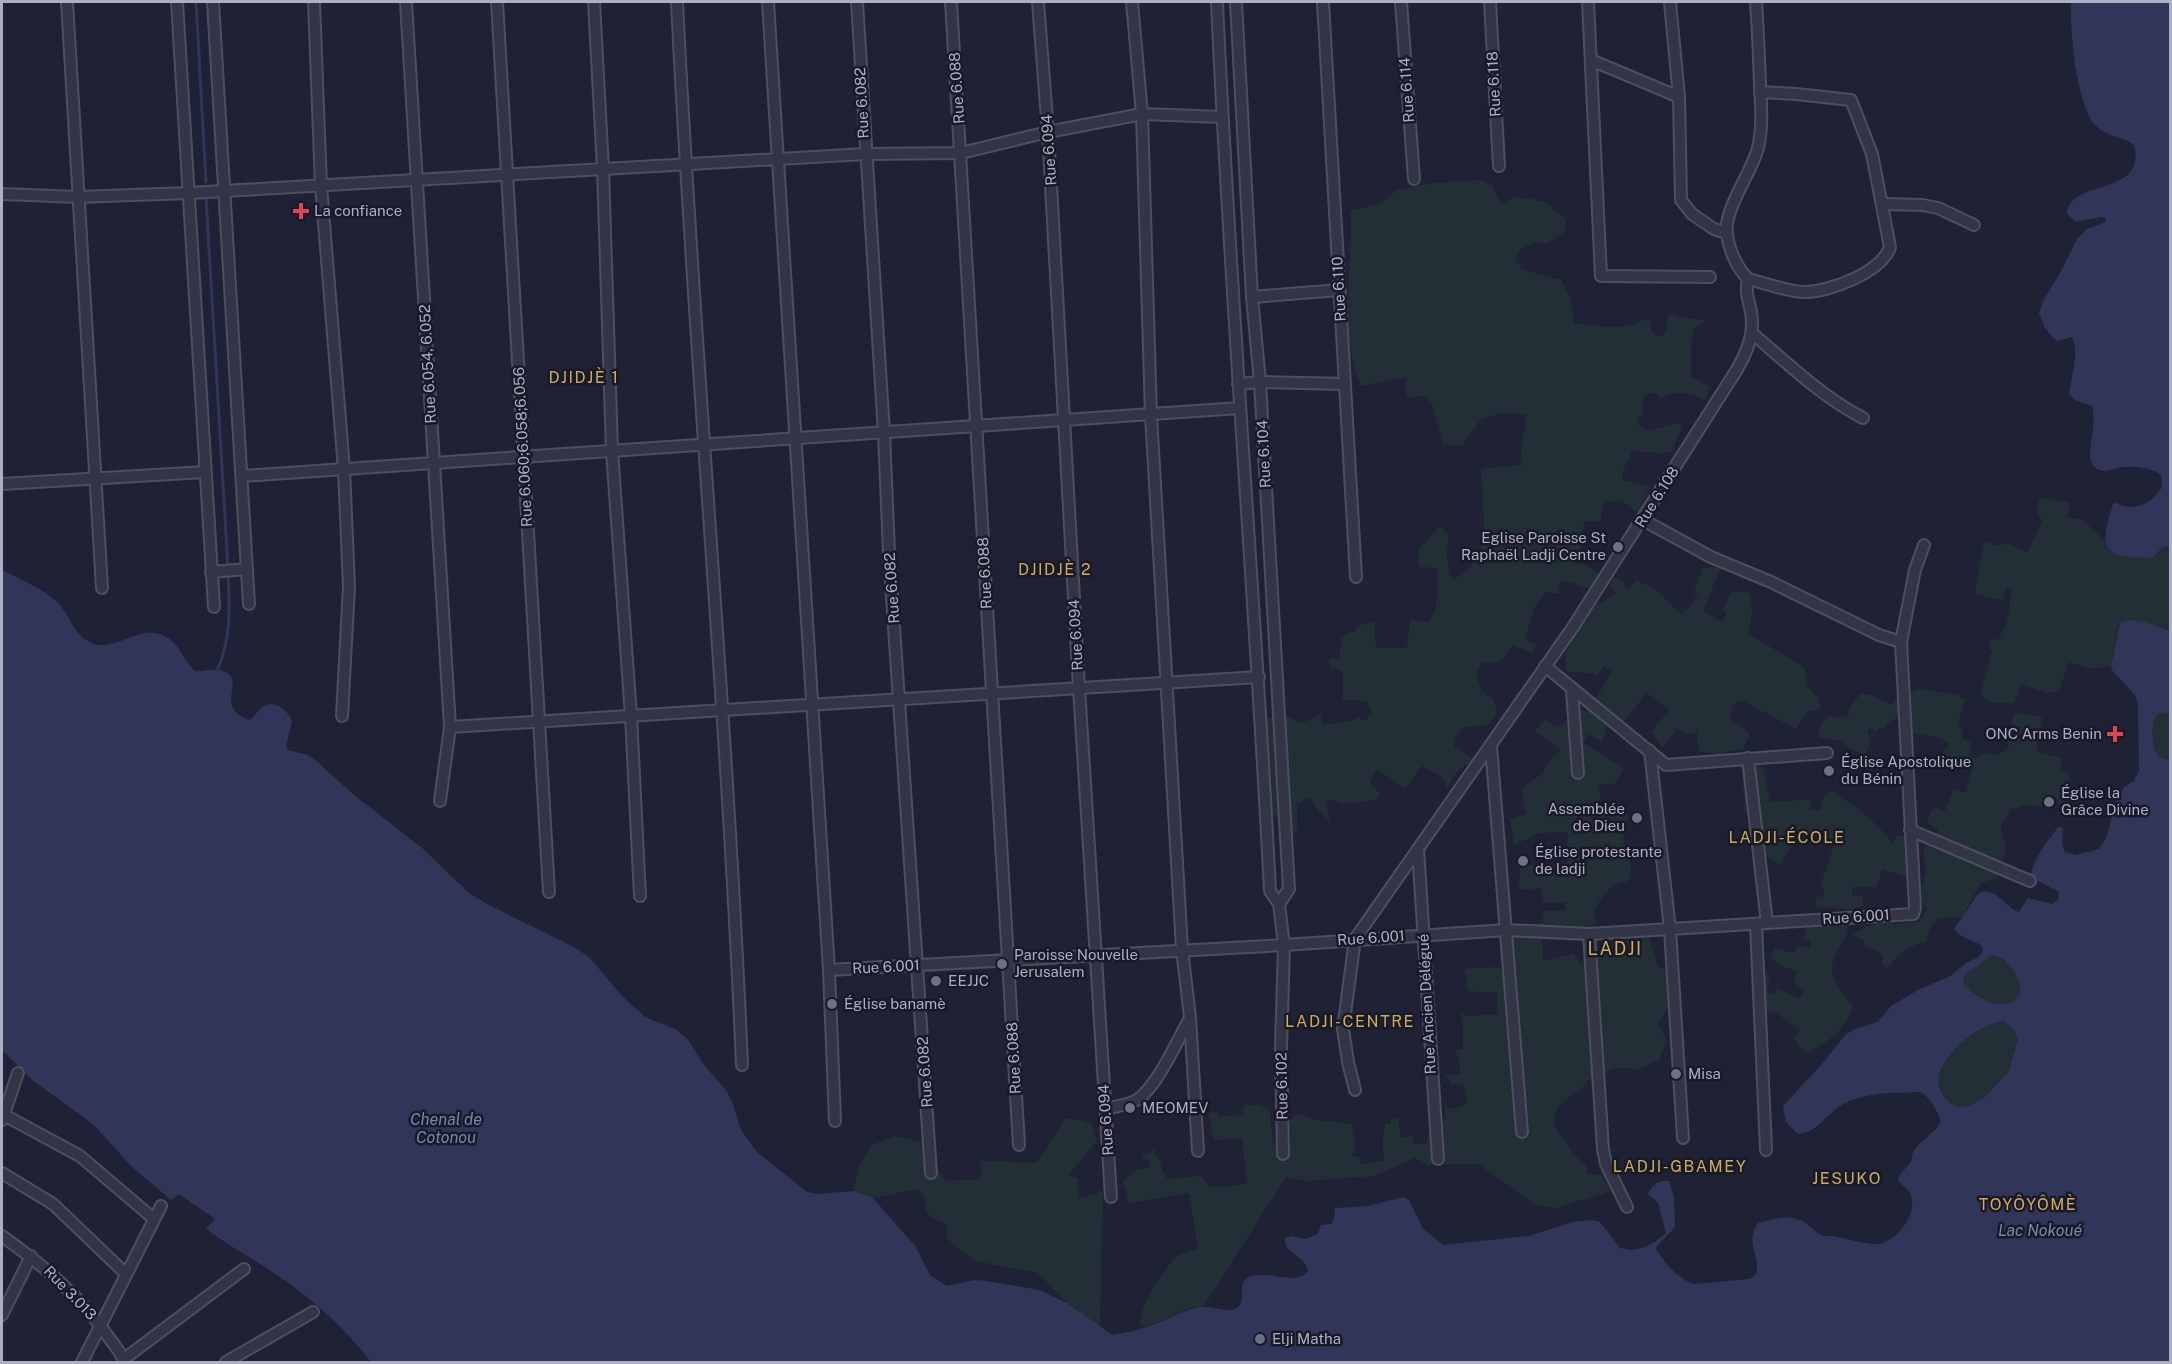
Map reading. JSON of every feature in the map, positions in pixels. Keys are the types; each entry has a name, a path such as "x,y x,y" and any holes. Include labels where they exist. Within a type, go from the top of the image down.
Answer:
{"street":[{"path":"67,2 102,588"},
{"path":"177,2 205,472 216,571 214,607"},
{"path":"213,2 249,604"},
{"path":"314,2 321,186 344,469 349,599 342,716"},
{"name":"Rue 6.054, 6.052","path":"406,2 450,727 440,801"},
{"name":"Rue 6.060;6.058;6.056","path":"497,2 549,892"},
{"path":"594,2 603,169 612,451 631,716 640,896"},
{"path":"677,2 685,165 737,934 742,1065"},
{"path":"768,2 828,970 835,1121"},
{"name":"Rue 6.082","path":"857,2 884,433 887,518 931,1173"},
{"name":"Rue 6.088","path":"951,2 1019,1145"},
{"name":"Rue 6.094","path":"1038,2 1048,132 1079,688 1111,1197"},
{"path":"1132,2 1143,114 1151,415 1182,949 1190,1017 1198,1151"},
{"name":"Rue 6.104","path":"1217,2 1222,117 1259,677 1270,891 1279,904 1284,945"},
{"name":"Rue 6.104","path":"1236,2 1289,890 1279,904"},
{"name":"Rue 6.110","path":"1323,2 1356,577"},
{"name":"Rue 6.114","path":"1401,2 1414,179"},
{"name":"Rue 6.118","path":"1490,2 1499,166"},
{"path":"1588,2 1601,276 1710,277"},
{"path":"1670,2 1679,97 1681,200 1692,214 1714,229 1726,233 1735,198 1750,170 1758,148 1762,104 1756,2"},
{"path":"1591,60 1679,97"},
{"path":"1748,279 1802,292 1812,292 1848,282 1883,260 1890,247 1872,154 1851,100 1760,93"},
{"path":"2,194 78,197 189,193 865,154 961,153 1048,132 1143,114 1222,117"},
{"path":"1882,204 1930,207 1974,225"},
{"name":"Rue 6.108","path":"1355,939 1573,627 1736,371 1752,333 1751,312 1745,292 1748,279 1739,269 1726,233"},
{"path":"1252,297 1339,290"},
{"path":"1752,333 1806,379 1851,412 1863,418"},
{"path":"1238,384 1260,382 1345,384"},
{"path":"242,476 1240,408"},
{"path":"2,484 205,472"},
{"path":"1643,520 1711,557 1771,582 1869,630 1901,642"},
{"path":"1924,545 1915,570 1901,642 1910,830 2030,881"},
{"path":"216,571 247,570"},
{"path":"1545,666 1666,765 1827,753"},
{"path":"450,727 1259,677"},
{"path":"1572,690 1578,773"},
{"path":"1491,746 1522,1132"},
{"path":"1650,751 1670,929 1683,1138"},
{"path":"1748,758 1762,923 1766,1150"},
{"name":"Rue 6.001","path":"828,970 1284,945 1506,930 1589,934 1913,914 1915,908 1910,830"},
{"name":"Rue Ancien Délégué","path":"1418,849 1438,1159"},
{"path":"1589,934 1603,1149 1606,1164 1627,1207"},
{"path":"1355,939 1343,1029 1355,1090"},
{"name":"Rue 6.102","path":"1283,1154 1281,1047 1284,945"},
{"path":"1106,1109 1132,1102 1144,1095 1163,1068 1190,1017"},
{"path":"18,1073 2,1118 80,1156 154,1220"},
{"path":"2,1173 53,1204 126,1274"},
{"path":"81,1362 161,1206"},
{"name":"Rue 3.013","path":"2,1236 53,1274 101,1325 124,1361"},
{"path":"2,1315 30,1256"},
{"path":"124,1361 244,1269"},
{"path":"226,1362 313,1312"}],"shaded area":[{"path":"1481,180 1493,186 1501,204 1514,197 1545,202 1566,219 1565,232 1546,244 1535,242 1521,249 1515,259 1523,270 1561,280 1570,297 1574,323 1621,327 1649,317 1651,331 1662,336 1666,331 1669,313 1685,318 1707,320 1694,329 1691,343 1691,376 1710,387 1705,400 1682,393 1671,394 1660,399 1656,393 1646,394 1642,401 1642,415 1637,417 1639,426 1648,431 1677,423 1682,427 1672,451 1657,453 1632,451 1622,473 1623,480 1651,487 1637,512 1621,500 1605,502 1601,514 1602,521 1584,522 1579,561 1600,574 1594,585 1587,588 1561,580 1558,594 1546,592 1535,606 1525,639 1536,645 1532,653 1513,645 1500,661 1480,664 1476,675 1482,692 1493,698 1496,706 1494,719 1489,725 1466,727 1458,733 1454,746 1470,757 1471,762 1457,771 1446,790 1444,778 1422,766 1405,789 1377,769 1370,782 1380,794 1378,798 1341,804 1333,800 1326,802 1330,821 1319,812 1310,797 1297,804 1298,829 1289,841 1280,840 1277,836 1286,831 1282,818 1263,816 1256,726 1278,713 1302,723 1321,714 1322,725 1353,721 1357,717 1364,721 1372,714 1367,701 1342,700 1343,675 1340,669 1331,669 1329,661 1339,658 1341,639 1357,631 1356,626 1374,622 1376,648 1407,648 1410,620 1429,622 1436,609 1438,568 1419,567 1418,551 1440,525 1448,535 1447,559 1450,575 1455,579 1470,568 1485,538 1481,469 1522,465 1521,447 1527,414 1501,413 1481,419 1463,445 1443,445 1432,404 1423,396 1406,398 1406,377 1361,386 1350,345 1348,300 1350,211 1382,203 1397,190 1434,183"},
{"path":"2046,498 2070,503 2067,517 2082,519 2116,554 2148,557 2158,554 2162,547 2170,546 2170,631 2132,620 2119,623 2111,666 2090,669 2069,662 2059,691 2048,693 2021,684 2014,703 1989,702 1980,695 1992,651 1988,648 1991,639 1998,640 2006,623 2012,588 2006,587 2003,600 1975,594 1984,542 2000,546 2006,543 2028,553 2042,520 2036,511 2039,499"},
{"path":"1721,567 1703,611 1722,622 1727,614 1723,609 1732,591 1750,593 1752,610 1749,634 1805,668 1808,687 1819,698 1820,707 1814,712 1808,710 1796,729 1741,700 1733,705 1731,719 1750,734 1743,749 1718,754 1698,751 1697,732 1685,734 1677,728 1663,748 1651,732 1669,710 1647,693 1623,722 1609,716 1596,698 1612,672 1604,666 1597,676 1592,673 1566,672 1566,651 1588,607 1604,601 1615,593 1609,586 1614,577 1626,583 1624,586 1629,590 1636,580 1654,588 1682,615 1698,596 1694,593 1702,568"},
{"path":"1919,689 1956,695 1966,700 1958,722 1962,739 1972,742 1968,755 1975,758 1985,753 1997,756 2009,747 2008,737 2019,739 2021,727 2010,725 2016,712 2042,717 2036,752 2062,758 2060,771 2068,772 2072,789 2068,806 2058,804 2057,798 2046,796 2041,807 2029,805 2017,809 2011,808 2002,825 2006,848 1996,878 1981,883 1962,917 1938,918 1930,929 1926,942 1904,951 1887,969 1881,963 1884,958 1878,952 1865,946 1864,940 1852,935 1877,921 1897,924 1919,922 1927,910 1919,900 1925,875 1924,851 1928,835 1935,838 1938,829 1927,823 1931,811 1936,808 1945,811 1953,789 1966,793 1973,766 1965,764 1963,767 1952,764 1942,753 1950,744 1941,738 1909,733 1909,692"},
{"path":"1860,694 1868,694 1892,705 1895,698 1900,699 1902,719 1893,719 1883,729 1880,727 1876,732 1869,728 1867,733 1871,739 1866,755 1851,750 1840,741 1818,737 1821,725 1829,715 1837,718 1849,715 1849,709"},
{"path":"1577,710 1593,712 1607,728 1602,742 1588,734 1583,743 1624,768 1614,784 1599,784 1601,801 1599,807 1609,811 1615,805 1628,815 1624,841 1631,872 1628,881 1611,888 1600,900 1594,911 1597,922 1564,935 1542,937 1543,961 1573,954 1582,965 1606,948 1629,940 1637,924 1645,924 1658,966 1673,975 1674,999 1658,1023 1667,1041 1659,1060 1639,1069 1615,1068 1588,1081 1558,1106 1553,1125 1575,1155 1587,1166 1587,1173 1602,1176 1610,1191 1557,1208 1535,1204 1478,1164 1428,1165 1415,1158 1375,1176 1307,1181 1286,1177 1204,1306 1187,1309 1144,1328 1140,1324 1140,1317 1159,1279 1176,1257 1198,1248 1189,1193 1128,1203 1126,1188 1122,1182 1137,1169 1150,1168 1150,1162 1143,1159 1143,1154 1155,1149 1155,1155 1168,1179 1200,1176 1211,1187 1247,1183 1242,1138 1214,1140 1208,1114 1218,1111 1219,1116 1243,1115 1244,1105 1260,1105 1270,1111 1273,1145 1291,1141 1290,1121 1298,1113 1311,1118 1352,1125 1356,1152 1352,1153 1352,1156 1359,1157 1360,1164 1384,1161 1382,1142 1385,1124 1391,1124 1391,1118 1398,1119 1401,1137 1412,1136 1414,1145 1427,1143 1428,1134 1434,1129 1436,1155 1444,1150 1440,1122 1446,1118 1445,1106 1453,1109 1467,1104 1463,1083 1452,1085 1445,1075 1460,1074 1456,1049 1463,1049 1461,1013 1468,1016 1498,1014 1497,993 1468,991 1465,969 1491,967 1509,970 1510,926 1542,923 1544,911 1566,910 1565,903 1544,903 1541,888 1519,890 1520,866 1567,864 1568,832 1540,833 1514,845 1510,819 1526,814 1521,789 1543,773 1549,760 1561,750 1534,731 1545,720 1556,727 1568,721"},
{"path":"2170,712 2170,760 2157,754 2152,734 2157,714"},
{"path":"1751,761 1764,769 1770,802 1805,800 1810,801 1810,809 1820,810 1821,800 1830,792 1836,791 1871,819 1893,845 1897,835 1910,837 1917,870 1908,878 1882,869 1877,887 1852,887 1852,896 1863,896 1862,906 1853,909 1816,907 1815,897 1825,896 1821,884 1834,845 1802,829 1780,864 1761,854 1758,813 1745,814 1742,766"},
{"path":"1839,918 1848,927 1834,958 1832,972 1836,984 1853,1006 1838,1032 1808,1054 1799,1047 1794,1038 1800,1030 1776,1013 1760,1012 1763,974 1769,975 1768,992 1773,994 1777,989 1798,999 1804,991 1794,984 1796,971 1781,966 1771,958 1774,948 1792,953 1799,946 1810,947 1810,941 1804,940 1807,925"},
{"path":"1994,955 2005,960 2019,983 2020,995 2014,1001 2006,1004 1983,999 1963,983 1965,975"},
{"path":"2004,1021 2014,1029 2018,1039 2009,1071 1984,1098 1969,1106 1956,1107 1940,1090 1939,1076 1944,1065 1960,1044 1971,1035 1994,1023"},
{"path":"1065,1119 1075,1119 1092,1124 1097,1140 1068,1176 1077,1178 1079,1198 1103,1192 1100,1326 1067,1303 1038,1273 975,1261 947,1239 947,1224 930,1215 925,1199 917,1189 873,1198 853,1191 860,1164 872,1145 895,1136 924,1143 925,1162 930,1162 947,1181 981,1179 980,1161 1037,1163"}],"water":[{"path":"2071,2 2170,2 2170,546 2163,547 2153,557 2126,557 2113,552 2108,548 2106,533 2113,504 2136,507 2148,502 2162,487 2161,475 2139,467 2121,467 2104,471 2092,465 2090,451 2094,414 2092,406 2075,400 2069,394 2075,357 2072,337 2058,341 2054,339 2045,328 2039,313 2043,301 2077,239 2087,229 2106,222 2106,219 2101,217 2075,222 2067,213 2072,202 2081,195 2120,180 2130,173 2135,161 2134,145 2105,133 2097,127 2084,103 2073,49"},
{"name":"Chenal de Cotonou","path":"2,570 51,597 62,607 80,635 92,643 111,644 138,635 157,633 175,644 195,671 216,670 228,673 233,685 232,707 238,714 249,720 268,704 277,705 284,710 292,721 286,746 288,750 308,755 314,759 354,795 422,848 469,893 589,957 622,996 645,1017 677,1030 689,1041 703,1064 726,1090 741,1130 757,1152 807,1192 817,1194 853,1191 873,1198 916,1247 931,1276 947,1286 975,1280 1039,1290 1067,1303 1113,1335 1144,1328 1193,1309 1205,1307 1233,1310 1240,1305 1244,1281 1254,1275 1289,1278 1303,1275 1308,1271 1306,1265 1288,1248 1285,1238 1292,1236 1305,1239 1318,1234 1321,1225 1331,1224 1335,1208 1368,1206 1403,1197 1409,1200 1423,1229 1443,1245 1528,1236 1573,1222 1592,1220 1600,1222 1620,1248 1631,1250 1643,1248 1666,1233 1658,1203 1648,1194 1656,1184 1662,1181 1669,1181 1674,1197 1675,1227 1656,1249 1668,1265 1677,1275 1695,1284 1750,1279 1756,1274 1757,1267 1752,1237 1758,1223 1777,1218 1792,1218 1806,1223 1825,1236 1873,1244 1891,1239 1903,1228 1910,1213 1912,1199 1898,1181 1898,1177 1911,1162 1913,1152 1918,1145 1941,1122 1936,1109 1927,1097 1920,1092 1882,1094 1854,1099 1839,1107 1811,1130 1798,1134 1786,1122 1783,1106 1845,1035 1855,1029 1878,1022 1891,1006 1918,990 1950,976 1966,963 1979,957 1983,950 1981,945 1958,934 1954,929 1978,894 1986,891 1992,893 2019,912 2028,898 2052,904 2058,900 2059,892 2036,880 2031,874 2042,849 2058,827 2061,827 2065,852 2076,855 2099,849 2105,840 2119,794 2134,781 2139,770 2138,704 2135,695 2111,666 2120,623 2131,620 2170,631 2170,712 2157,714 2152,734 2157,754 2170,760 2170,1362 371,1362 342,1329 310,1300 277,1275 206,1229 215,1219 179,1194 171,1200 131,1166 94,1125 31,1079 2,1050","holes":["1994,955 2005,960 2019,983 2020,995 2014,1001 2006,1004 1983,999 1963,983 1965,975","2004,1021 2014,1029 2018,1039 2009,1071 1984,1098 1969,1106 1956,1107 1940,1090 1939,1076 1944,1065 1951,1054 1971,1035 1994,1023"]}],"waterway":[{"path":"196,2 206,182"},
{"path":"206,198 228,568"},
{"path":"217,671 227,635 228,575"}],"place":[{"name":"La confiance","path":"301,211"},
{"name":"Eglise Paroisse St Raphaël Ladji Centre","path":"1618,547"},
{"name":"ONC Arms Benin","path":"2115,734"},
{"name":"Église Apostolique du Bénin","path":"1829,771"},
{"name":"Église la Grâce Divine","path":"2049,802"},
{"name":"Assemblée de Dieu","path":"1637,818"},
{"name":"Église protestante de ladji","path":"1523,861"},
{"name":"Paroisse Nouvelle Jerusalem","path":"1002,964"},
{"name":"EEJJC","path":"936,981"},
{"name":"Église banamè","path":"832,1004"},
{"name":"Misa","path":"1676,1074"},
{"name":"MEOMEV","path":"1130,1108"},
{"name":"Elji Matha","path":"1260,1339"}],"district":[{"name":"DJIDJÈ 1","path":"584,377"},
{"name":"DJIDJÈ 2","path":"1055,569"},
{"name":"LADJI-ÉCOLE","path":"1787,837"},
{"name":"LADJI","path":"1615,949"},
{"name":"LADJI-CENTRE","path":"1350,1021"},
{"name":"LADJI-GBAMEY","path":"1680,1166"},
{"name":"JESUKO","path":"1847,1178"},
{"name":"TOYÔYÔMÈ","path":"2028,1204"}],"water label":[{"name":"Lac Nokoué","path":"2040,1230"}]}
